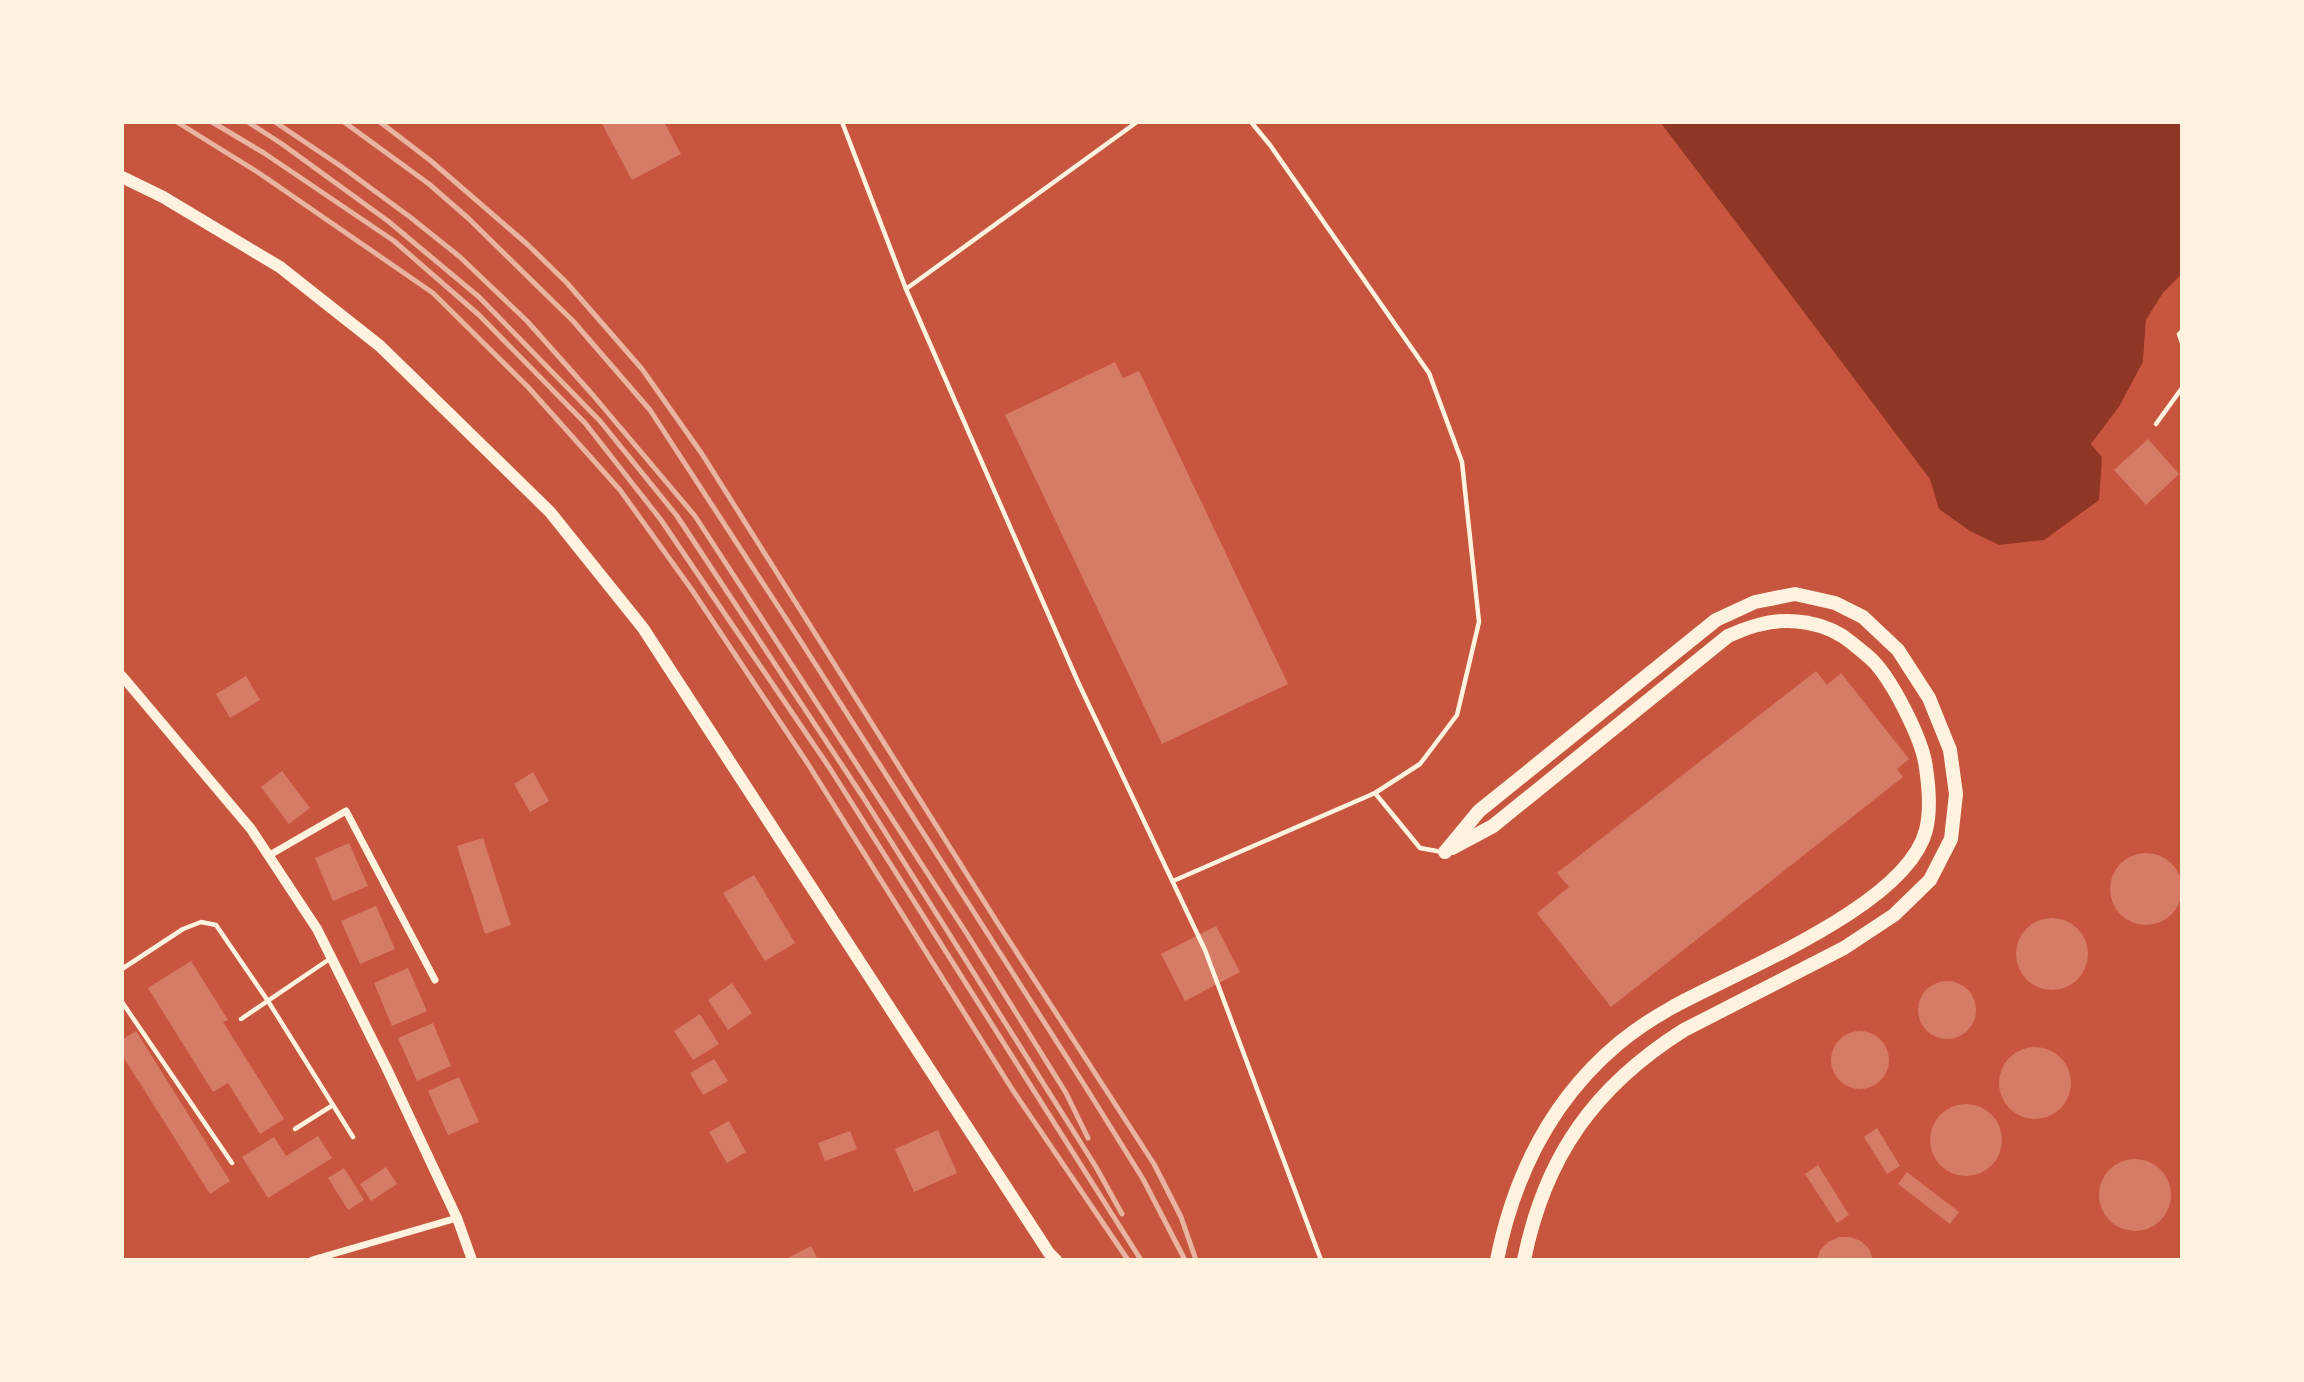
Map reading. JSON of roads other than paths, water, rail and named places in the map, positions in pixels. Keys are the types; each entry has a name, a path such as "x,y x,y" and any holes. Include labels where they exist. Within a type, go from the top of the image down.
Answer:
{"highway":[{"path":"1445,852 1479,811 1716,620 1755,602 1795,594 1835,603 1863,617 1898,650 1928,698 1950,750 1956,794 1951,839 1930,880 1894,915 1844,948 1684,1030 1635,1064 1593,1105 1563,1150 1550,1174 1532,1224 1524,1259"},
{"path":"1445,852 1493,826 1728,636 1759,624 1801,621 1838,632 1876,664 1906,710 1925,757 1930,795 1926,832 1909,864 1878,894 1830,926 1671,1008 1618,1044 1574,1089 1540,1137 1527,1163 1507,1217 1497,1259"}],"main road":[{"path":"122,177 163,197 280,267 380,346 550,512 643,628 1050,1257"}],"street":[{"path":"122,677 251,829 317,929 457,1218 472,1259"},
{"path":"268,856 346,811 435,980"},
{"path":"312,1259 457,1218"}],"lane":[{"path":"842,122 906,289 1078,682 1205,950 1321,1259"},
{"path":"906,289 1137,122"},
{"path":"1173,881 1375,793 1420,764 1457,715 1479,622 1462,462 1429,373 1270,145 1251,122"},
{"path":"2182,331 2179,334 2182,343"},
{"path":"2155,424 2182,388"},
{"path":"1375,793 1420,848 1445,852"},
{"path":"122,969 183,929 201,922 215,925 268,1000 353,1137"},
{"path":"241,1019 331,958"},
{"path":"122,1002 232,1163"},
{"path":"295,1129 333,1105"}],"railway":[{"path":"177,122 259,173 433,293 528,387 620,490 692,590 808,764 1012,1089 1128,1260"},
{"path":"212,122 264,153 394,241 479,315 585,423 661,520 829,767 1141,1260"},
{"path":"248,122 388,221 479,297 600,421 677,516 863,797 1096,1167 1122,1214"},
{"path":"275,122 342,167 460,257 527,321 695,516 967,934 1066,1093 1088,1138"},
{"path":"344,122 429,184 468,218 573,321 650,410 1085,1086 1143,1179 1185,1260"},
{"path":"380,122 431,161 528,245 567,283 642,369 702,454 997,922 1154,1164 1181,1217 1196,1260"}]}
